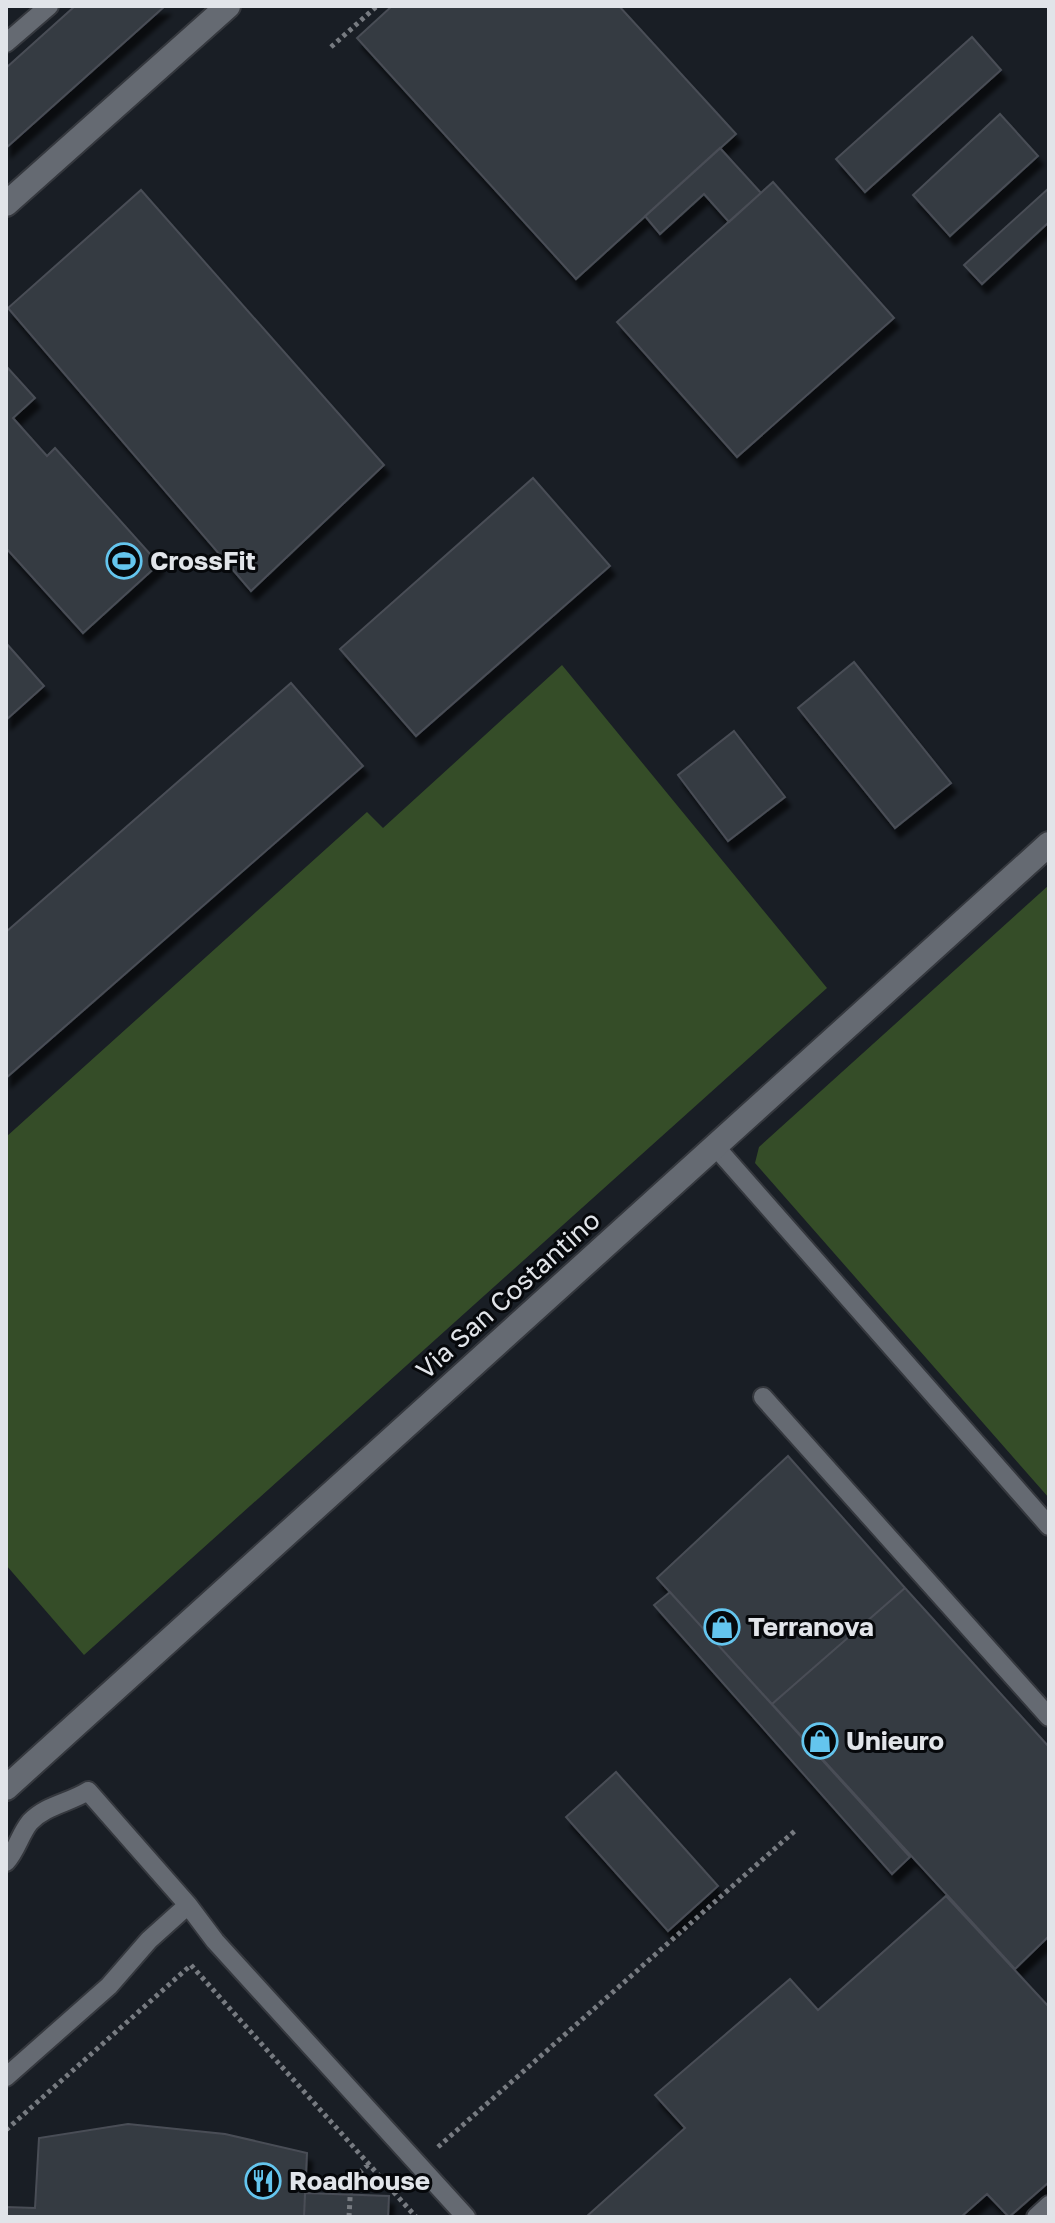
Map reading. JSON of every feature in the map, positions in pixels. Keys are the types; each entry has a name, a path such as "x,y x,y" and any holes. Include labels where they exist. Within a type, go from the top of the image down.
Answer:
{"street":[{"path":"6,204 228,6"},
{"name":"Via San Costantino","path":"6,1788 1049,844"}],"lane":[{"path":"6,43 49,6"},
{"path":"714,1145 1049,1526"},
{"path":"763,1397 1049,1717"},
{"path":"6,1862 16,1850 28,1825 43,1811 72,1801 88,1791 188,1905 215,1941 466,2217"},
{"path":"6,2077 109,1986 149,1940 188,1905"},
{"path":"1036,2217 1049,2205"}],"path":[{"path":"331,47 377,6"},
{"path":"428,2156 797,1829"},
{"path":"6,2130 191,1965 416,2217"},
{"path":"349,2217 351,2180 369,2164"}],"green space":[{"path":"562,665 827,988 84,1655 6,1565 6,1137 367,812 383,828"},
{"path":"1049,885 1049,1498 755,1163 759,1147"}],"building":[{"path":"75,6 165,6 6,148 6,68"},
{"path":"392,6 619,6 736,134 576,279 357,38"},
{"path":"972,37 1001,70 865,192 836,159"},
{"path":"1000,114 1038,156 950,236 913,195"},
{"path":"720,148 761,193 729,222 704,194 660,234 645,216"},
{"path":"773,182 894,318 737,457 617,322"},
{"path":"1049,188 1049,222 982,284 964,265"},
{"path":"141,190 384,465 251,591 8,308"},
{"path":"6,366 35,398 13,418 47,456 55,448 159,564 83,633 6,548"},
{"path":"533,478 610,566 416,736 340,649"},
{"path":"6,643 44,686 6,720"},
{"path":"854,662 951,783 895,828 798,708"},
{"path":"291,683 363,766 6,1078 6,932"},
{"path":"734,731 785,797 728,841 678,775"},
{"path":"788,1456 905,1588 772,1704 657,1578"},
{"path":"905,1588 1049,1747 1049,1936 1015,1969 772,1704"},
{"path":"670,1592 910,1857 892,1874 654,1605"},
{"path":"616,1772 718,1886 668,1931 566,1817"},
{"path":"946,1896 1049,2007 1049,2182 1009,2217 987,2194 961,2217 586,2217 685,2128 655,2095 790,1979 818,2010"},
{"path":"128,2124 225,2134 307,2153 304,2217 6,2217 6,2207 35,2208 39,2138"},
{"path":"305,2193 389,2196 388,2217 304,2217"}],"place":[{"name":"CrossFit","path":"124,561"},
{"name":"Terranova","path":"722,1627"},
{"name":"Unieuro","path":"820,1741"},
{"name":"Roadhouse","path":"263,2181"}]}
